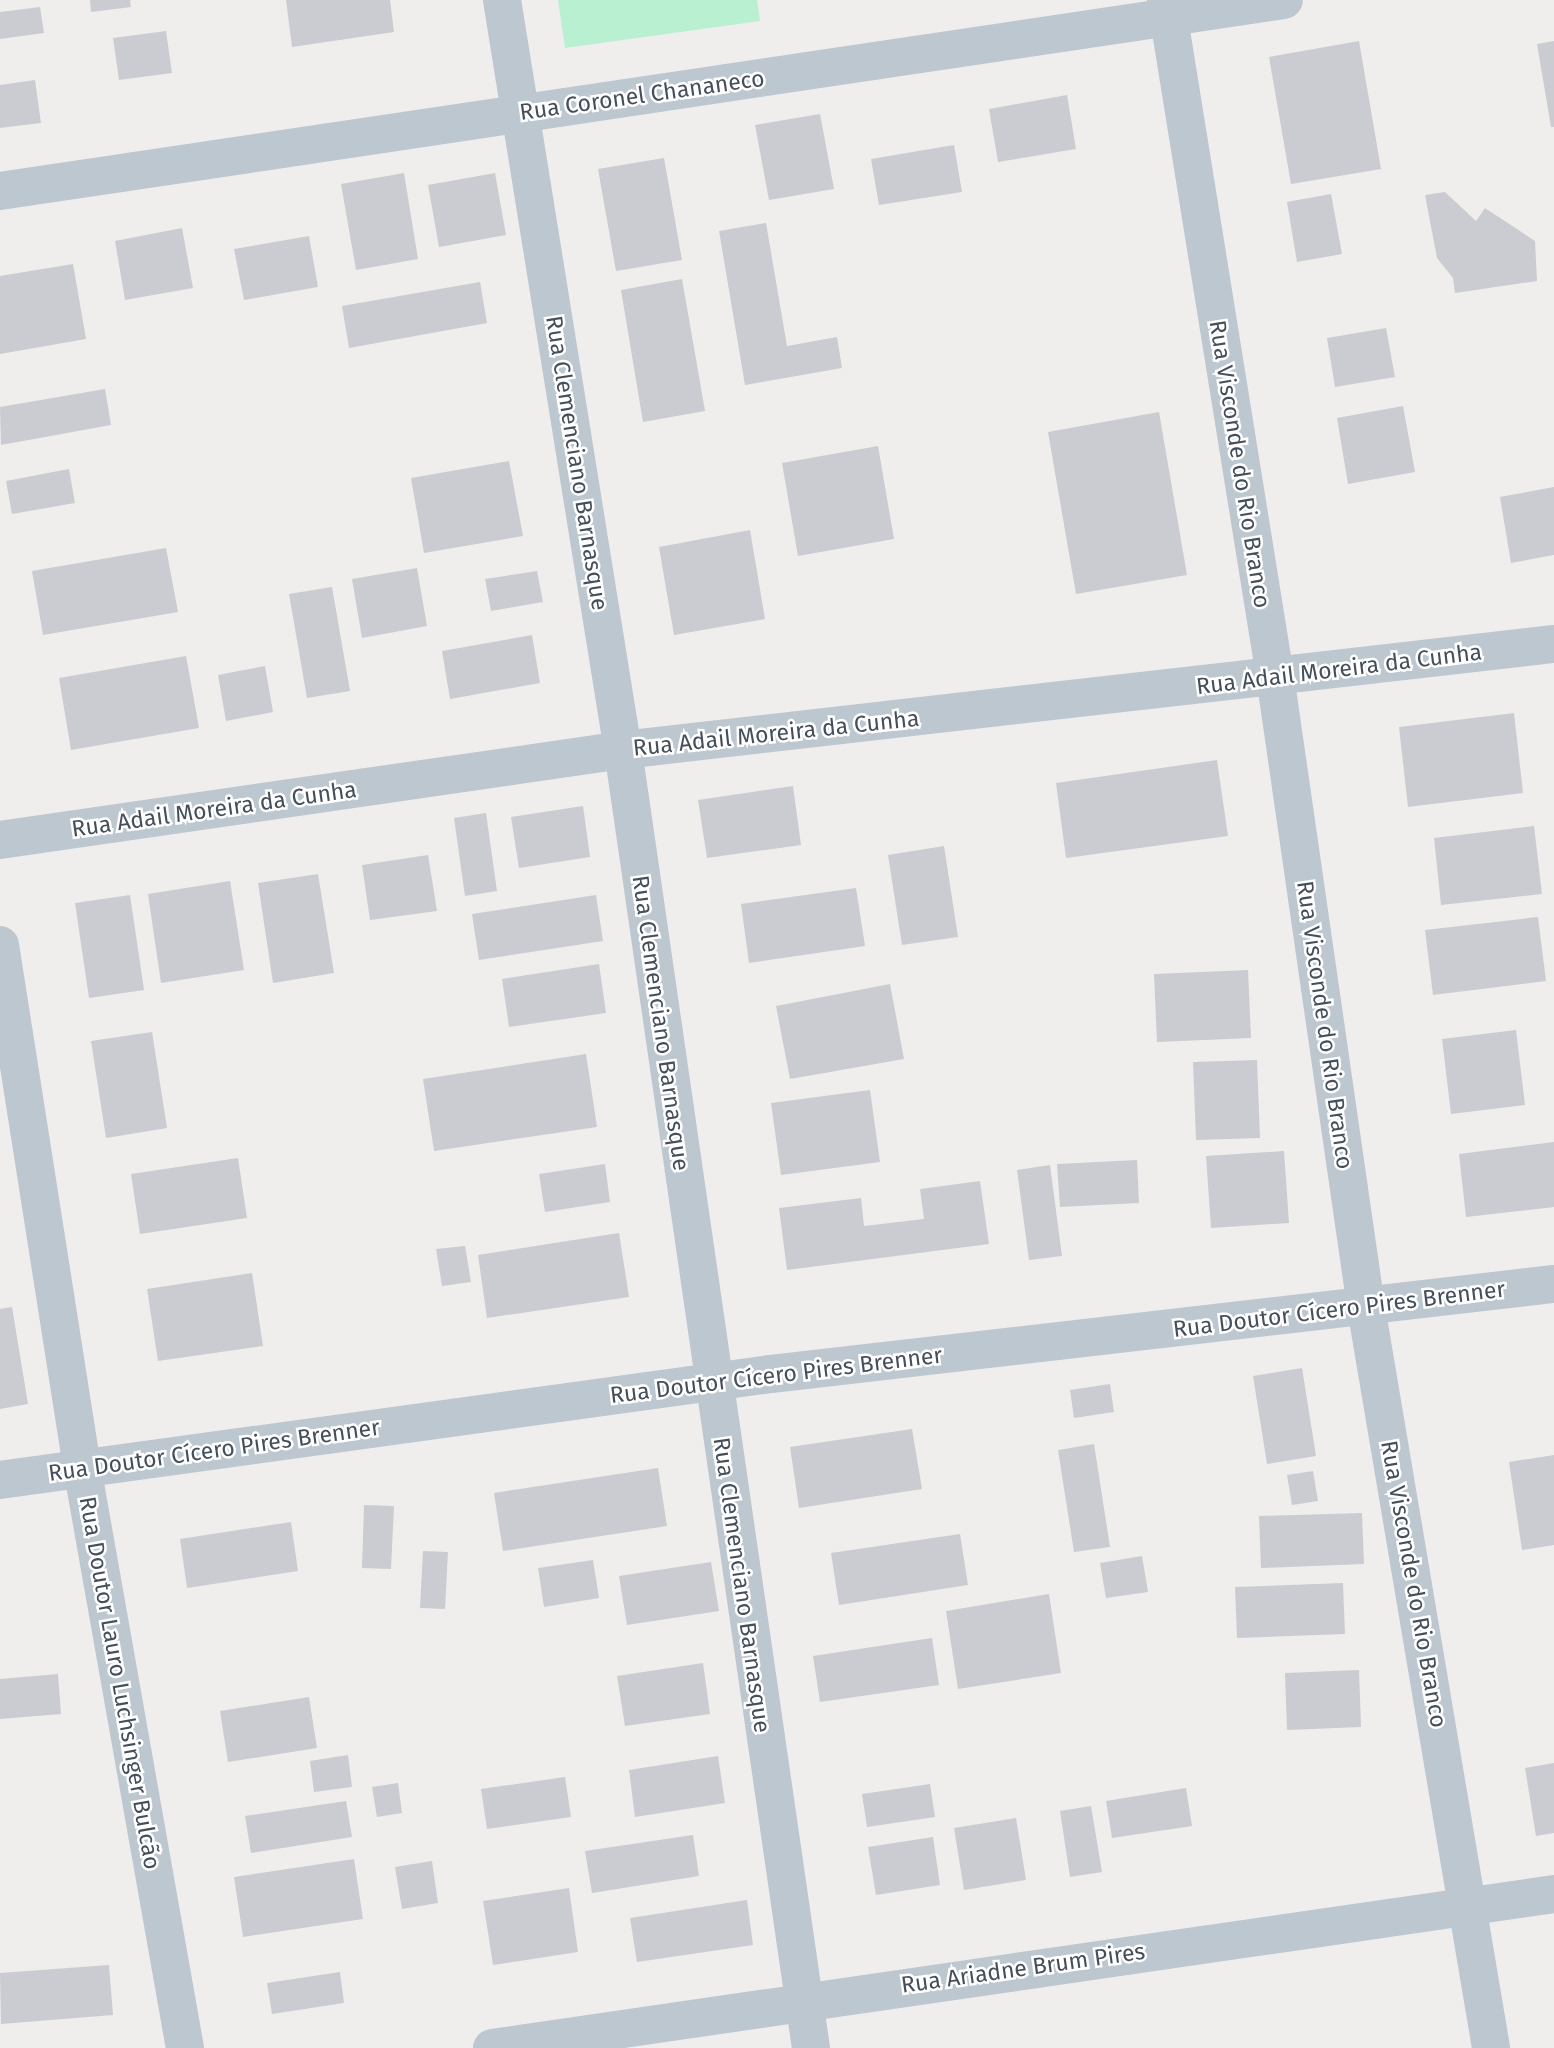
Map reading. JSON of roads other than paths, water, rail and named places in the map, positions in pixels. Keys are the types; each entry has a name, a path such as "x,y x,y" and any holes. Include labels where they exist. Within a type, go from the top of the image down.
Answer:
{"street":[{"name":"Rua Clemenciano Barnasque","path":"502,0 623,750 712,1382 811,2048"},
{"name":"Rua Coronel Chananeco","path":"0,191 520,113 1167,8 1284,0"},
{"name":"Rua Visconde do Rio Branco","path":"1167,8 1275,676 1366,1307 1469,1904 1491,2048"},
{"name":"Rua Adail Moreira da Cunha","path":"0,840 623,750 1554,644"},
{"name":"Rua Doutor Lauro Luchsinger Bulcão","path":"0,945 82,1467 185,2048"},
{"name":"Rua Doutor Cícero Pires Brenner","path":"0,1480 712,1382 1554,1284"},
{"name":"Rua Ariadne Brum Pires","path":"492,2048 803,2000 1554,1894"}]}
